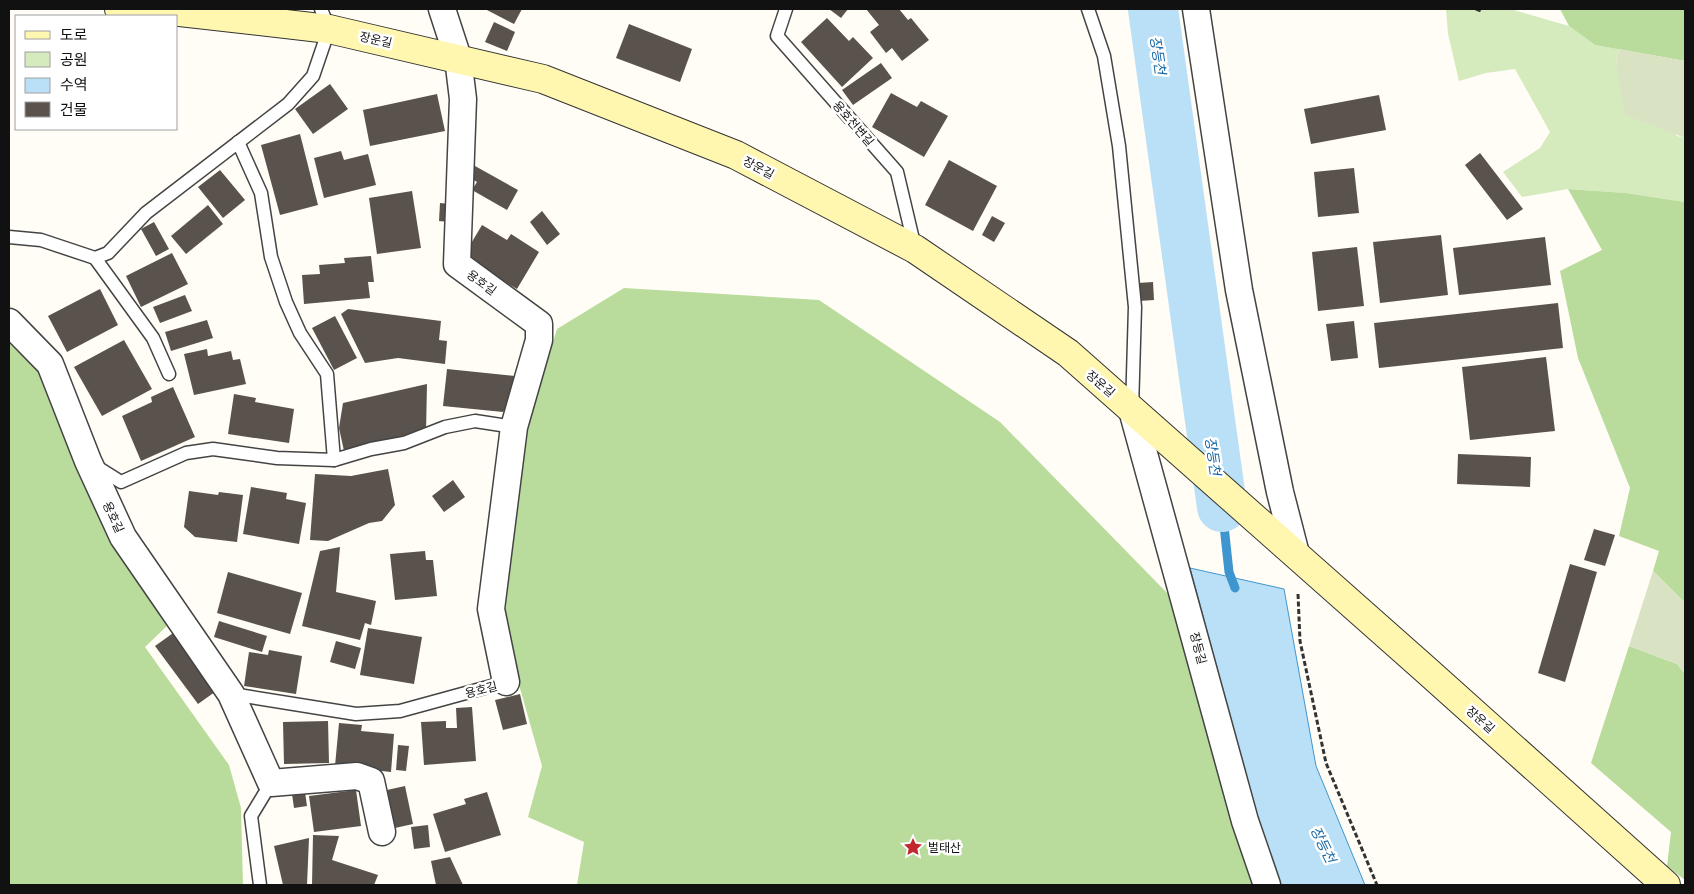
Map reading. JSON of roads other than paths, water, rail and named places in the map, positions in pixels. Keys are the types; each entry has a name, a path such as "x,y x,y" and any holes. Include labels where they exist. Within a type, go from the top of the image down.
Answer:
{"street":[{"name":"장운길","path":"118,9 214,12 325,19 458,58 542,79 736,155 915,249 1068,353 1666,885"},
{"path":"442,9 458,58"},
{"path":"1196,9 1239,290 1280,492 1296,554"},
{"name":"용호길","path":"458,58 463,99 457,264 539,324 539,340 514,427 491,609 506,682"},
{"name":"용호길","path":"9,322 50,364 88,460 124,537 231,694 271,783"},
{"name":"장등길","path":"1132,410 1245,821 1267,885"},
{"path":"271,783 357,776 371,781 382,832"}],"lane":[{"name":"용호천변길","path":"786,9 777,36 897,172 915,249"},
{"path":"1088,9 1104,56 1119,146 1136,307 1132,410"},
{"path":"96,258 108,253 146,213 288,104 313,76 325,19"},
{"path":"238,142 261,193 271,257 286,302 300,333 327,374 334,460"},
{"path":"9,237 41,240 96,258 153,338 169,374"},
{"path":"88,460 121,482 186,453 213,449 277,458 334,460 371,449 404,443 445,428 475,421 514,427"},
{"name":"용호길","path":"231,694 356,714 400,711 506,682"},
{"path":"260,885 251,816 271,783"}],"water":[{"path":"1190,568 1284,589 1316,766 1365,885 1281,885 1258,819"}],"waterway":[{"name":"장등천","path":"1153,9 1222,507"},
{"name":"장등천","path":"1222,507 1229,572 1235,588"}],"place":[{"name":"벌태산","path":"913,847"}]}
